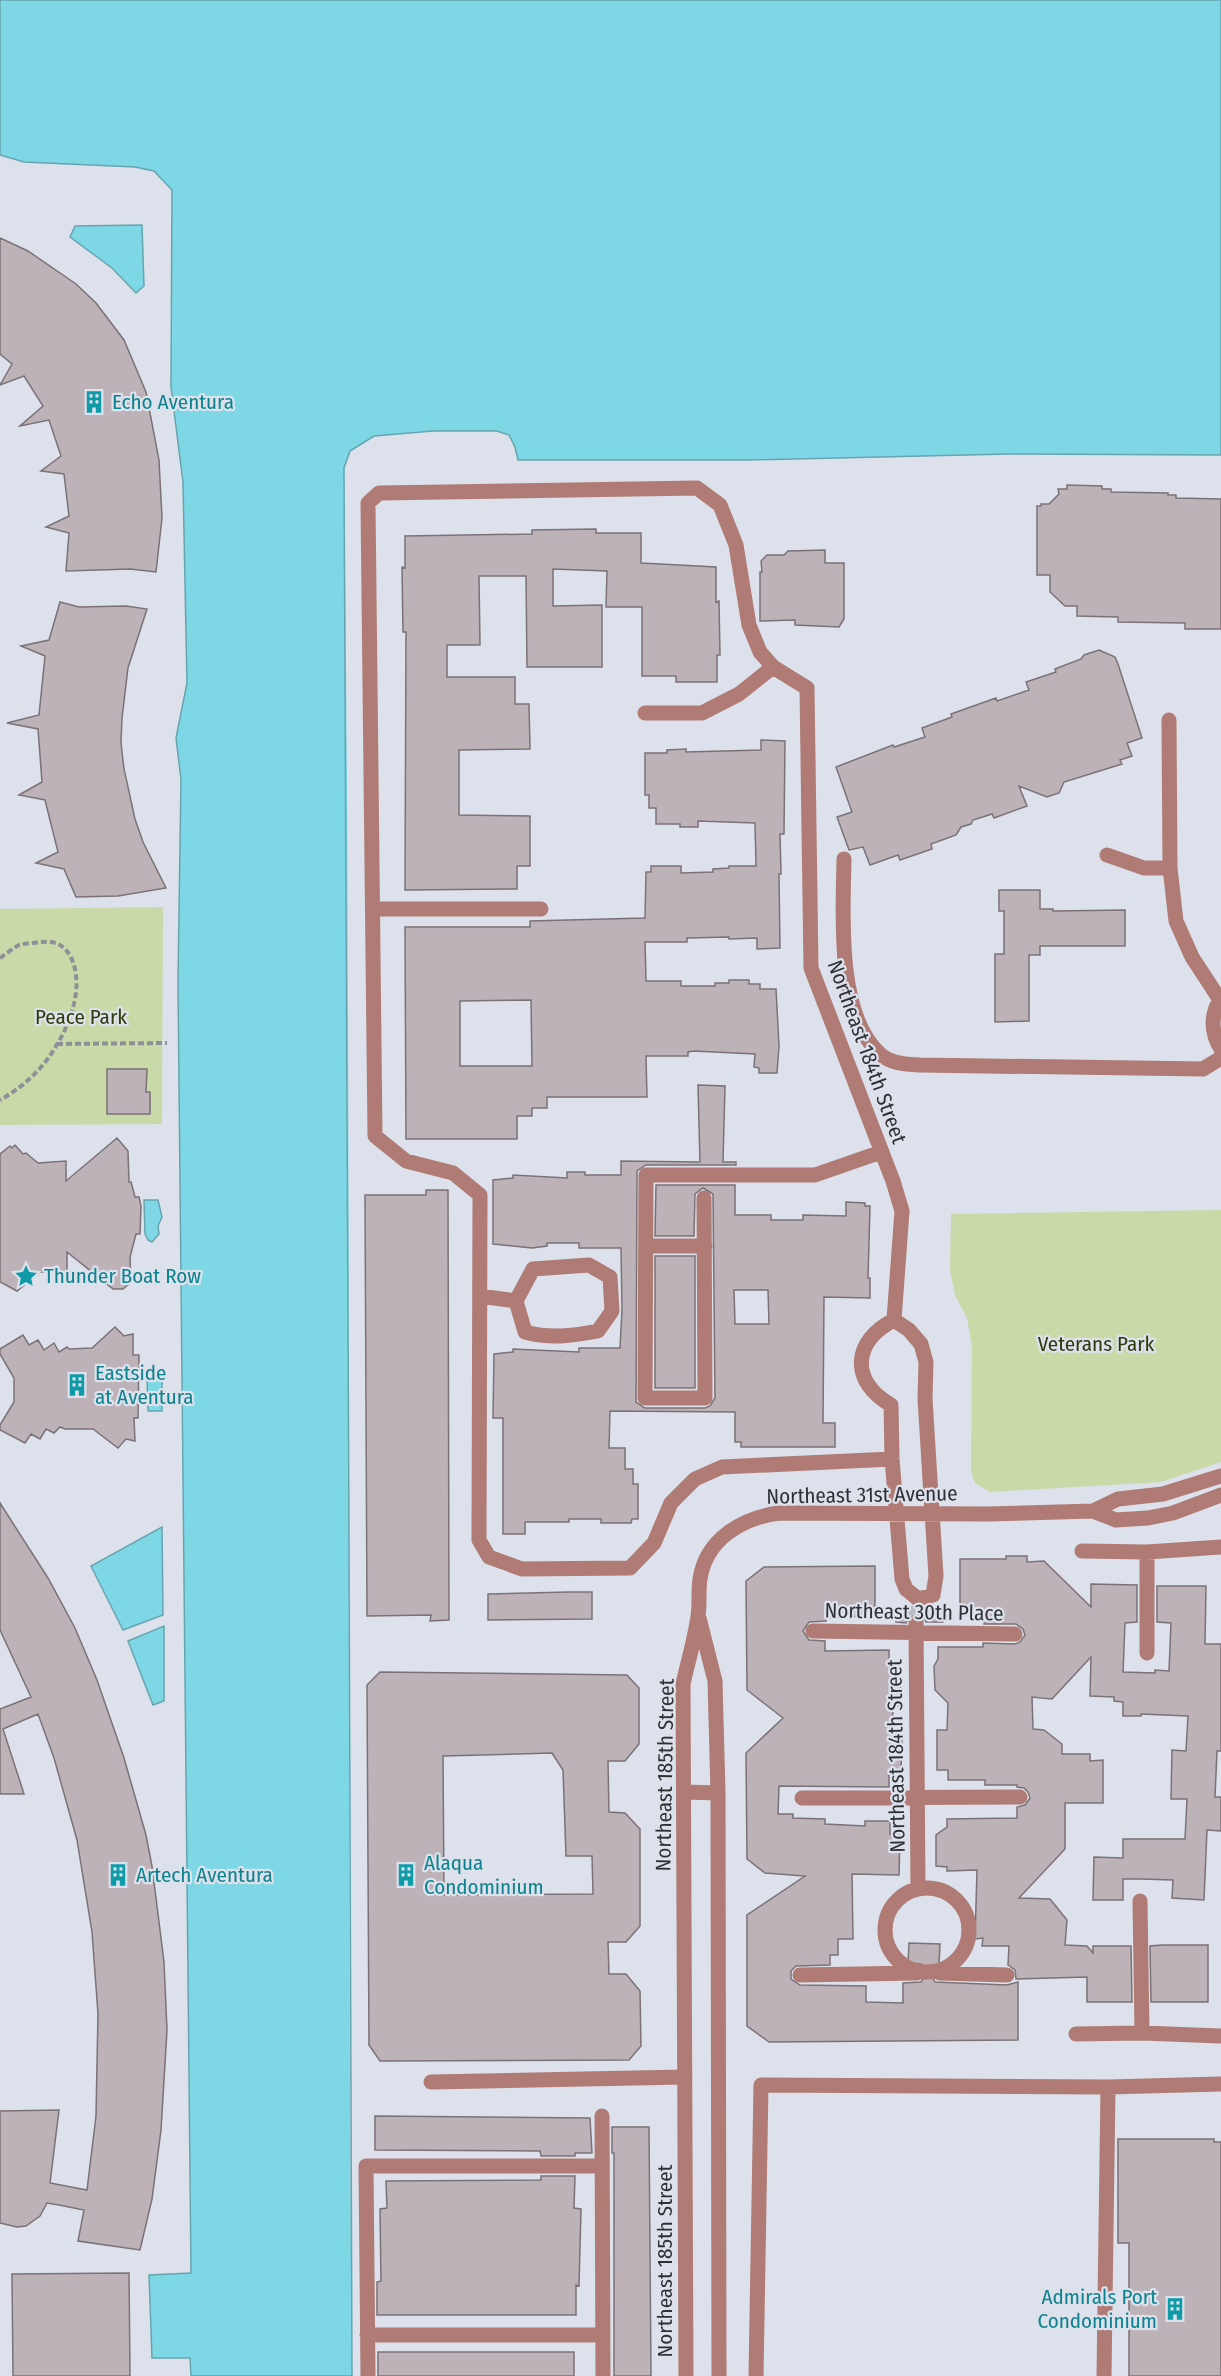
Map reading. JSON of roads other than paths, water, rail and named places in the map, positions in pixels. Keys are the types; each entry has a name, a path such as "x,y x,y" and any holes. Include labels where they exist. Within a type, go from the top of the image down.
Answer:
{"street":[{"path":"645,713 702,713 739,694 773,667 760,652 749,626 735,545 720,505 697,488 379,493 368,503 375,1136 406,1161 453,1173 480,1195 479,1540 489,1557 522,1569 630,1568 654,1543 671,1503 695,1479 722,1467 892,1459"},
{"name":"Northeast 184th Street","path":"773,667 807,688 811,968 902,1211 894,1320"},
{"path":"1169,720 1170,868 1176,921 1192,957 1220,999 1213,1019 1214,1035 1221,1049"},
{"path":"1107,855 1144,868 1170,868"},
{"path":"844,859 845,963 851,995 858,1020 867,1038 881,1054 894,1062 920,1065 1203,1070 1221,1058"},
{"path":"373,909 541,909"},
{"path":"704,1198 705,1398 645,1398 646,1175 815,1175 881,1152"},
{"path":"646,1246 705,1246"},
{"path":"589,1265 610,1277 612,1311 598,1331 545,1338 525,1332 516,1301 533,1269 589,1265"},
{"path":"480,1296 516,1301"},
{"path":"894,1320 909,1330 921,1344 926,1362 925,1399 935,1587 933,1595 917,1615 902,1578 892,1459 891,1405 878,1398 867,1385 862,1370 862,1354 868,1339 879,1328 894,1320"},
{"name":"Northeast 31st Avenue","path":"1093,1511 1118,1499 1163,1494 1221,1476"},
{"name":"Northeast 31st Avenue","path":"698,1615 702,1568 718,1541 740,1523 758,1516 788,1512 932,1514 1093,1511 1116,1520 1148,1518 1173,1513 1221,1495"},
{"path":"1082,1551 1147,1552 1221,1547"},
{"path":"1147,1552 1147,1653"},
{"path":"698,1615 715,1681 718,1793 719,2376"},
{"name":"Northeast 185th Street","path":"686,2376 683,1684 698,1615"},
{"name":"Northeast 184th Street","path":"917,1615 918,1889"},
{"name":"Northeast 30th Place","path":"813,1631 917,1615 1015,1634"},
{"path":"684,1792 718,1793"},
{"path":"802,1798 1020,1797"},
{"path":"929,1888 950,1894 965,1911 969,1922 967,1945 962,1955 945,1969 927,1973 909,1969 898,1962 885,1939 884,1926 895,1902 905,1894 929,1888"},
{"path":"1140,1902 1142,2033"},
{"path":"800,1976 927,1973 1007,1975"},
{"path":"1076,2034 1142,2033 1221,2036"},
{"path":"431,2082 685,2077"},
{"path":"756,2376 761,2085 1108,2087 1221,2084"},
{"path":"1104,2376 1108,2087"},
{"path":"602,2116 603,2376"},
{"path":"368,2376 366,2166 602,2166"},
{"path":"368,2335 603,2335"}],"water":[{"path":"0,0 1221,0 1221,455 1009,454 747,460 518,460 509,435 497,431 433,431 374,436 350,451 344,468 348,945 352,2376 191,2376 190,2358 152,2358 149,2275 191,2273 178,983 181,779 176,738 187,683 183,482 171,387 172,190 154,171 135,167 24,162 0,155"},
{"path":"142,225 144,286 136,293 112,268 70,237 75,226"},
{"path":"144,1200 158,1200 162,1217 158,1226 159,1234 152,1242 145,1234"},
{"path":"147,1377 162,1377 162,1411 148,1411"},
{"path":"162,1527 163,1615 123,1630 91,1566"},
{"path":"164,1626 164,1701 153,1705 128,1641"}],"tunnel":[{"path":"916,1622 919,1607"}],"place":[{"name":"Echo Aventura","path":"94,402"},
{"name":"Thunder Boat Row","path":"26,1276"},
{"name":"Eastside at Aventura","path":"77,1385"},
{"name":"Artech Aventura","path":"118,1875"},
{"name":"Alaqua Condominium","path":"406,1875"},
{"name":"Admirals Port Condominium","path":"1175,2309"}],"park label":[{"name":"Peace Park","path":"81,1017"},
{"name":"Veterans Park","path":"1096,1344"}]}
